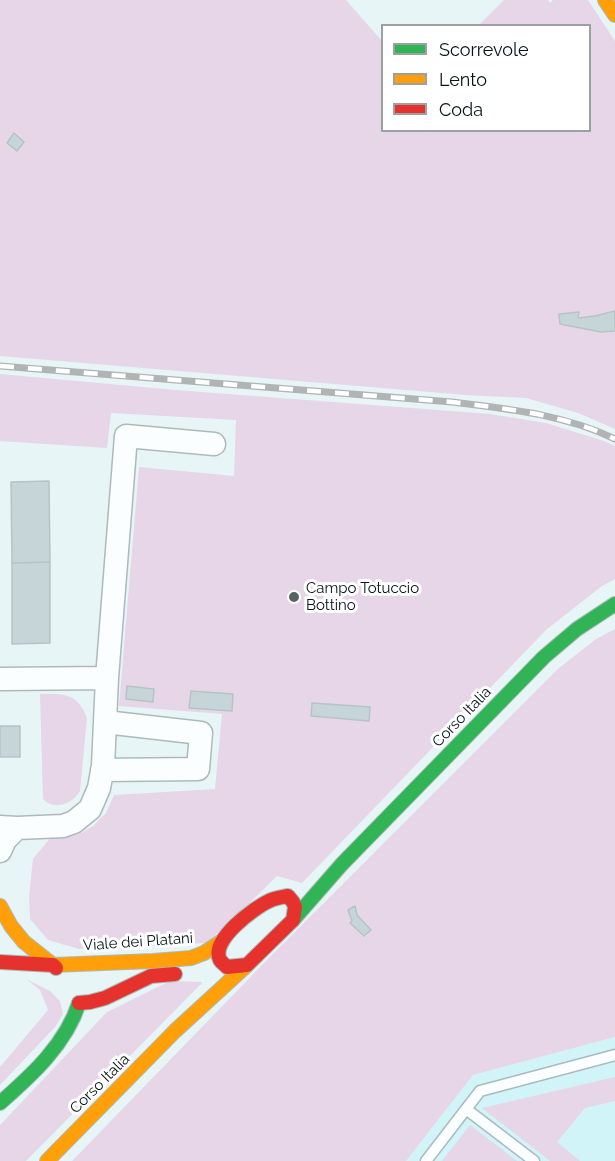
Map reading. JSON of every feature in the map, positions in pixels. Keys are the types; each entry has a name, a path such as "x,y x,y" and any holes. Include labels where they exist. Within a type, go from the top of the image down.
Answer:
{"main road":[{"path":"605,0 615,15"},
{"name":"Corso Italia","path":"342,864 544,657 577,629 611,606"},
{"path":"176,1031 293,920 342,864"},
{"name":"Viale dei Platani","path":"0,962 52,965 191,958 204,953 222,941 233,928 257,908 312,886 342,864"},
{"path":"288,897 295,902 296,911 293,920"},
{"path":"0,906 11,926 24,942 72,983 79,1003 72,1023 59,1042 19,1086 0,1102"},
{"path":"176,1031 206,994 218,971 218,953 222,941"},
{"path":"72,983 83,963"},
{"path":"218,971 247,965"},
{"path":"79,1003 105,998 151,976 192,974"},
{"name":"Corso Italia","path":"47,1161 176,1031"}],"street":[{"path":"0,851 8,827 63,826 74,822 90,809 99,788 126,436 214,444"},
{"path":"0,679 107,678"},
{"path":"102,770 198,769 201,733 105,722"}],"lane":[{"path":"426,1161 480,1091 615,1055"},
{"path":"466,1109 534,1161"}],"shaded area":[{"path":"0,0 346,0 381,40 381,132 591,132 591,24 480,24 504,0 548,0 550,3 553,0 588,0 615,41 615,429 578,413 526,398 465,395 0,356"},
{"path":"0,374 490,414 546,423 604,441 615,446 615,579 602,586 546,630 302,883 277,876 222,930 205,943 79,949 48,940 30,919 29,897 33,859 50,838 65,838 93,826 106,813 114,795 215,789 222,714 119,706 139,467 234,476 236,420 111,413 107,448 0,441"},
{"path":"615,629 615,1037 473,1075 406,1161 72,1161 266,961 559,668 596,639"},
{"path":"40,694 69,696 79,703 87,718 80,791 77,796 63,804 52,805 43,799"},
{"path":"26,979 50,991 60,1001 63,1014 55,1027 0,1085 0,1067 48,1010 40,990"},
{"path":"170,981 203,982 26,1161 0,1161 0,1125 107,1012"},
{"path":"615,1037 615,1161 406,1161 473,1075"},
{"path":"615,1077 615,1101 585,1108 557,1142 580,1161 550,1161 482,1108"},
{"path":"470,1125 517,1161 442,1161"}],"building":[{"path":"14,133 24,142 17,151 7,143"},
{"path":"615,311 615,331 601,332 560,324 559,314 579,312 578,318"},
{"path":"49,481 50,562 12,563 11,482"},
{"path":"50,562 50,643 12,644 12,563"},
{"path":"127,686 154,689 153,702 126,699"},
{"path":"191,691 233,694 232,711 189,708"},
{"path":"312,703 370,707 369,721 311,716"},
{"path":"0,726 20,726 20,757 0,757"},
{"path":"355,906 357,915 371,930 364,936 350,923 352,921 348,910"}],"railway":[{"path":"0,366 452,402 555,418 615,439"}],"traffic: fast":[{"path":"293,920 342,864 544,657 577,629 615,604"},
{"path":"0,1103 47,1058 66,1032 79,1003"}],"traffic: slow":[{"path":"605,0 615,15"},
{"path":"0,906 11,926 24,942 53,965 191,958 204,953 222,941"},
{"path":"47,1161 175,1031 247,965"}],"traffic: jam":[{"path":"288,896 295,907 293,920 247,965 227,967 220,960 219,952 221,943 227,934 244,917 262,905 288,896"},
{"path":"0,962 53,965 56,968"},
{"path":"79,1003 105,998 151,976 175,974"}],"place":[{"name":"Campo Totuccio Bottino","path":"294,597"}]}
